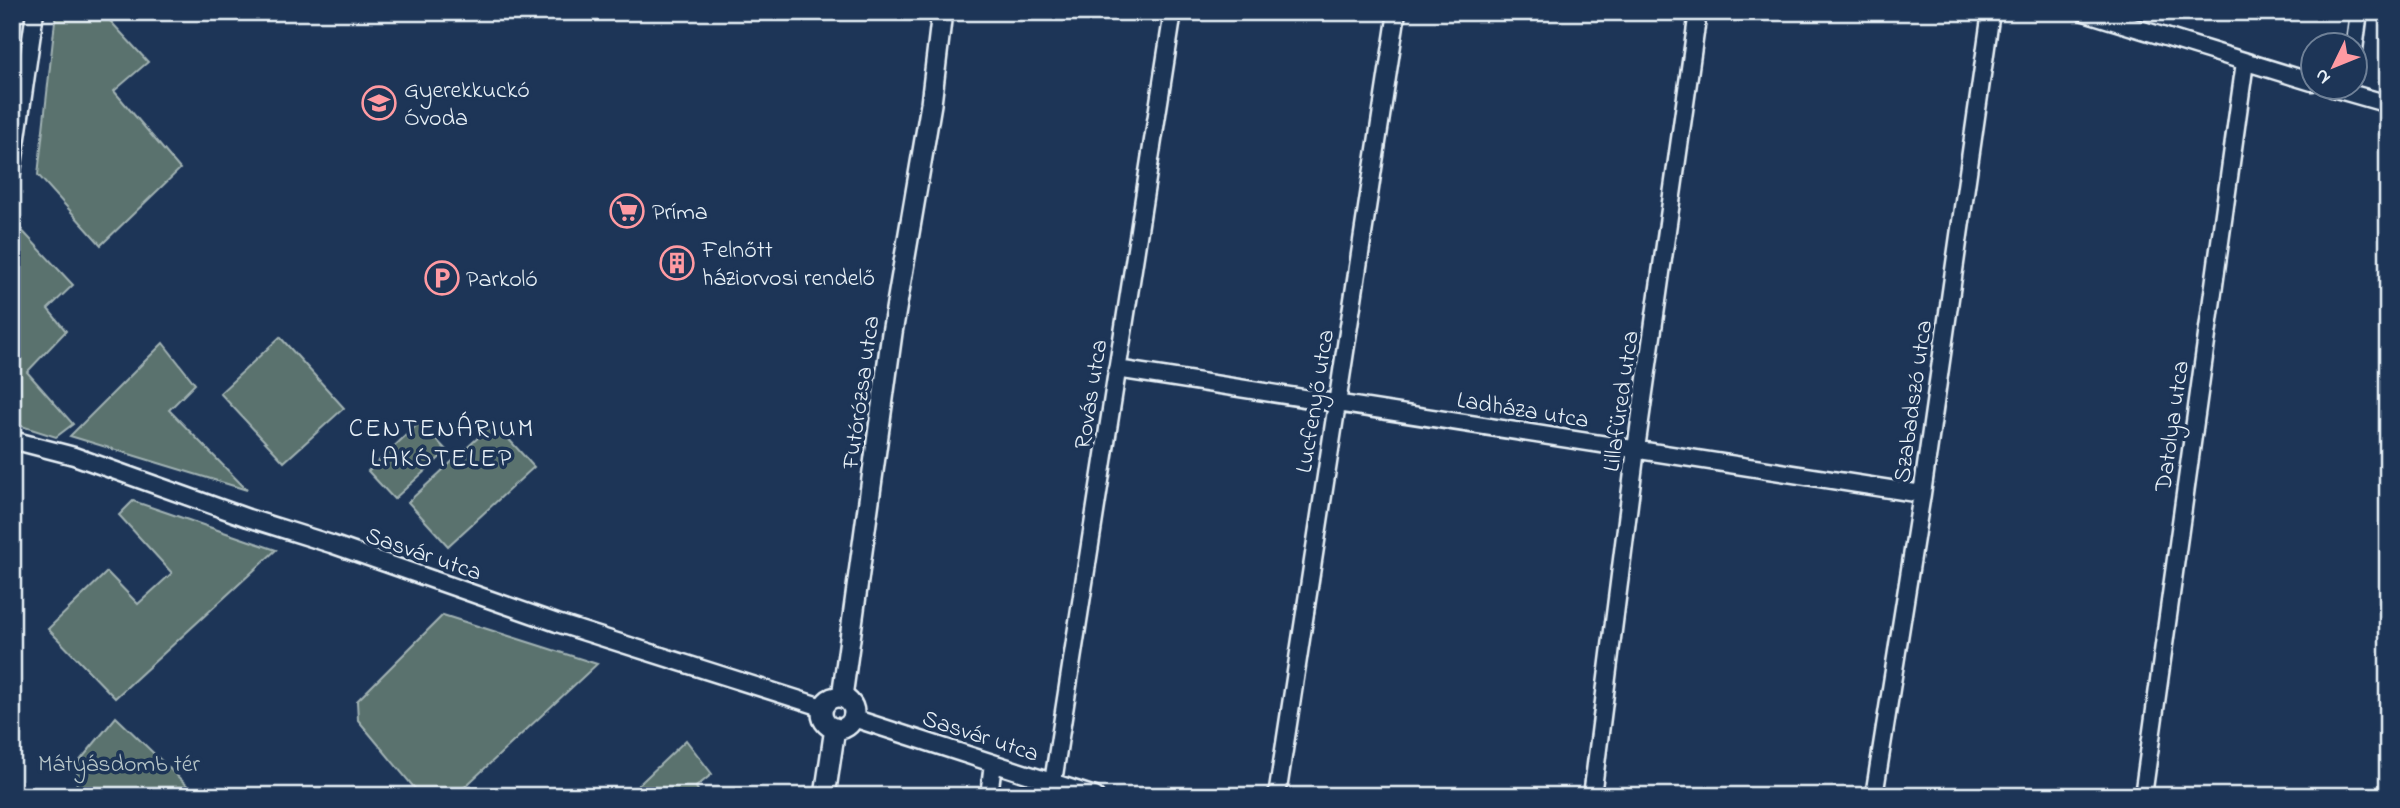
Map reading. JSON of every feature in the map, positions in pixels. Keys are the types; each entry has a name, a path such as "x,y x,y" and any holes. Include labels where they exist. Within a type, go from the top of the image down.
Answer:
{"street":[{"path":"12,172 35,12"},
{"name":"Futórózsa utca","path":"842,697 892,333 931,104 942,12"},
{"name":"Rovás utca","path":"1053,782 1173,12"},
{"name":"Lucfenyő utca","path":"1277,796 1397,12"},
{"name":"Lillafüred utca","path":"1592,796 1636,449 1698,12"},
{"name":"Szabadszó utca","path":"1874,796 1922,494 1991,12"},
{"path":"2084,12 2126,19 2245,62 2298,78"},
{"path":"2356,32 2359,12"},
{"name":"Datolya utca","path":"2143,796 2245,62"},
{"path":"2368,97 2388,104"},
{"name":"Ladháza utca","path":"1117,369 1922,494"},
{"name":"Sasvár utca","path":"12,440 74,456 557,623 822,707"},
{"path":"832,697 842,697 851,703 853,718 848,725 835,728 824,720 822,707 832,697"},
{"name":"Sasvár utca","path":"853,718 1095,796"},
{"path":"825,796 835,728"},
{"path":"989,796 993,763"}],"green space":[{"path":"56,12 102,12 148,62 114,91 180,169 101,245 38,175"},
{"path":"16,224 73,285 48,309 66,331 27,372 73,424 56,437 12,423 12,243"},
{"path":"280,337 344,408 284,462 220,393"},
{"path":"163,343 195,384 169,410 247,490 70,436"},
{"path":"420,422 447,451 394,499 368,471"},
{"path":"494,423 534,467 448,546 408,502"},
{"path":"133,501 276,550 115,698 48,629 107,572 138,604 172,573 119,515"},
{"path":"443,615 597,664 455,796 421,796 358,720 357,701"},
{"name":"Mátyásdomb tér","path":"116,717 198,796 76,796 78,763"},
{"path":"686,740 712,774 696,787 701,796 627,796"}],"place":[{"name":"Gyerekkuckó Óvoda","path":"379,103"},
{"name":"Príma","path":"627,211"},
{"name":"Felnőtt háziorvosi rendelő","path":"677,263"},
{"name":"Parkoló","path":"442,278"}],"district":[{"name":"CENTENÁRIUM LAKÓTELEP","path":"442,442"}]}
